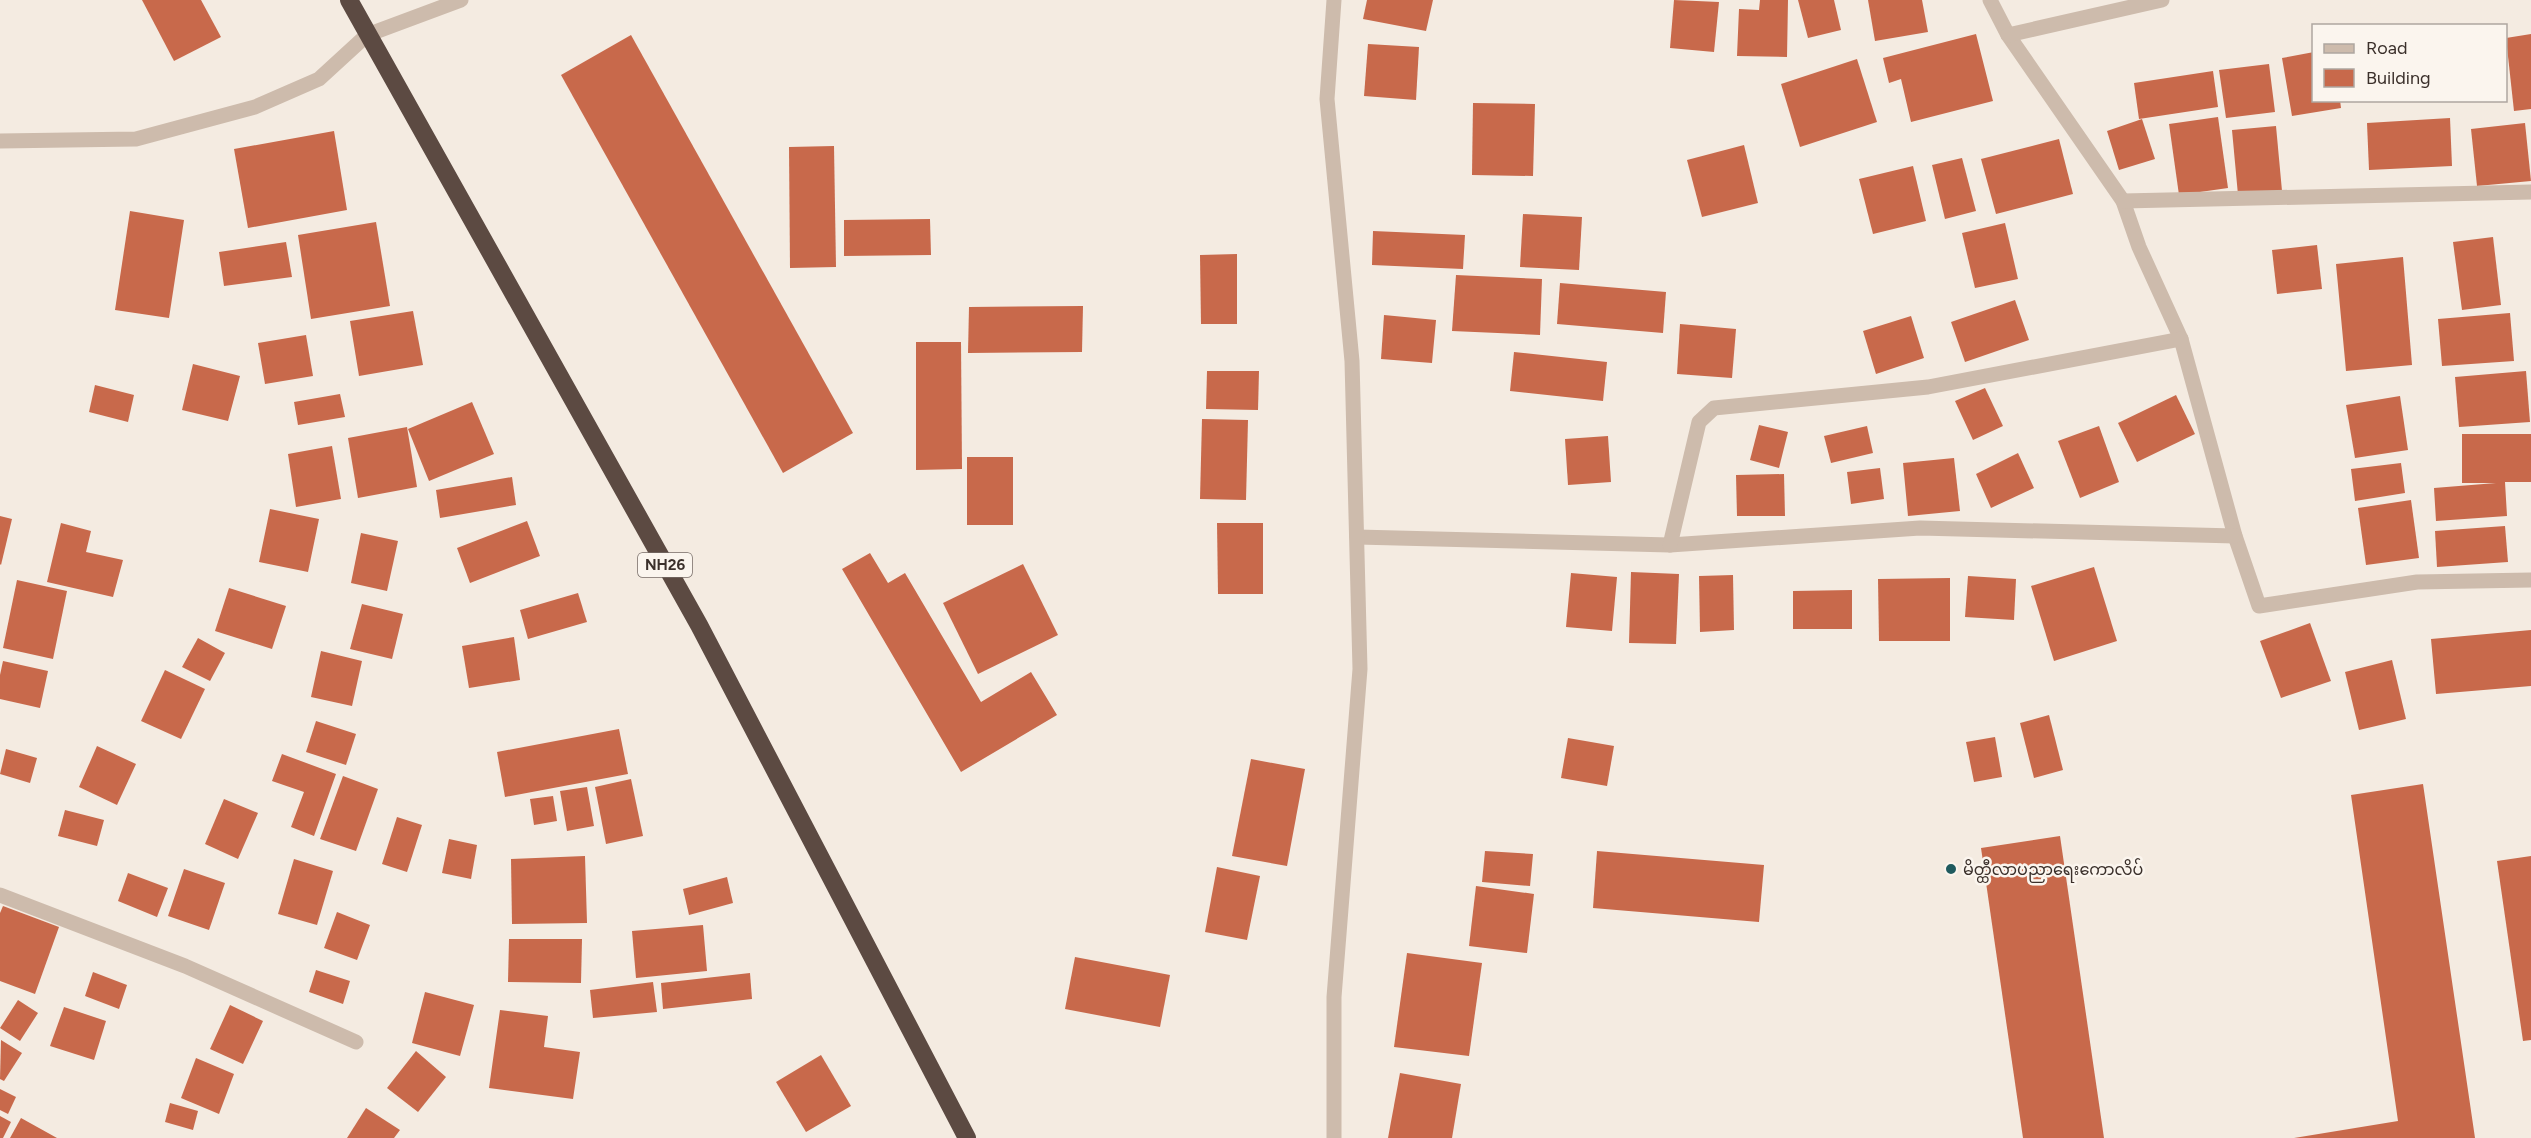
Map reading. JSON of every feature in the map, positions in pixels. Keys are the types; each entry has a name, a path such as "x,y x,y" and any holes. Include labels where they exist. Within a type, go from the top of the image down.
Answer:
{"highway":[{"name":"NH26","path":"349,0 699,625 967,1138"}],"street":[{"path":"0,141 136,139 255,107 319,79 367,35 461,0"},
{"path":"1334,0 1327,99 1352,361 1360,669 1334,997 1334,1138"},
{"path":"1990,0 2008,35 2123,201 2139,247 2181,339 2235,536 2259,606 2417,582 2531,580"},
{"path":"2008,35 2163,0"},
{"path":"2123,201 2531,192"},
{"path":"1670,545 1699,422 1713,408 1928,387 2181,339"},
{"path":"1357,537 1670,545 1920,528 2235,536"},
{"path":"0,895 185,966 356,1042"}],"building":[{"path":"142,0 201,0 221,37 174,61"},
{"path":"1367,0 1433,0 1426,31 1363,19"},
{"path":"1674,0 1719,2 1714,52 1670,48"},
{"path":"1760,0 1788,0 1787,57 1737,56 1739,9 1759,10"},
{"path":"1798,0 1834,0 1841,30 1808,38"},
{"path":"1868,0 1922,0 1928,32 1875,41"},
{"path":"1976,34 1993,101 1911,122 1901,79 1889,83 1883,58"},
{"path":"2531,34 2531,109 2514,111 2507,38"},
{"path":"631,35 853,433 783,473 561,75"},
{"path":"1368,44 1419,47 1416,100 1364,96"},
{"path":"2312,52 2312,102 2340,102 2341,108 2292,116 2282,58"},
{"path":"1857,59 1877,122 1800,147 1781,84"},
{"path":"2269,64 2275,112 2226,118 2219,70"},
{"path":"2213,71 2218,107 2139,119 2134,83"},
{"path":"1473,103 1535,104 1533,176 1472,175"},
{"path":"2218,117 2228,188 2179,195 2169,124"},
{"path":"2450,118 2452,166 2369,170 2367,123"},
{"path":"2142,119 2155,159 2119,170 2107,131"},
{"path":"2525,123 2531,181 2477,186 2471,129"},
{"path":"2276,126 2282,191 2238,195 2232,130"},
{"path":"334,131 347,210 248,228 234,149"},
{"path":"2059,139 2073,194 1996,214 1981,159"},
{"path":"1744,145 1758,203 1702,217 1687,160"},
{"path":"834,146 836,267 790,268 789,147"},
{"path":"1962,158 1976,211 1945,219 1932,165"},
{"path":"1913,166 1926,221 1873,234 1859,179"},
{"path":"130,211 184,220 169,318 115,310"},
{"path":"1523,214 1582,217 1579,270 1520,267"},
{"path":"930,219 931,255 844,256 844,220"},
{"path":"376,222 390,306 311,319 298,235"},
{"path":"2005,223 2018,279 1975,288 1962,233"},
{"path":"1373,231 1465,235 1463,269 1372,265"},
{"path":"2493,237 2501,305 2462,310 2453,242"},
{"path":"286,242 292,277 224,286 219,252"},
{"path":"2317,245 2322,289 2277,294 2272,250"},
{"path":"1237,254 1237,324 1201,324 1200,255"},
{"path":"2403,257 2412,365 2346,371 2336,264"},
{"path":"1456,275 1542,279 1540,335 1452,331"},
{"path":"1560,283 1666,292 1663,333 1557,324"},
{"path":"2015,300 2029,340 1965,362 1951,322"},
{"path":"1083,306 1082,352 968,353 969,307"},
{"path":"413,311 423,365 359,376 350,321"},
{"path":"2510,313 2514,361 2442,366 2438,319"},
{"path":"1384,315 1436,320 1432,363 1381,359"},
{"path":"1911,316 1924,358 1876,374 1863,331"},
{"path":"1680,324 1736,329 1732,378 1677,374"},
{"path":"306,335 313,376 265,384 258,343"},
{"path":"916,342 961,342 962,469 916,470"},
{"path":"1514,352 1607,362 1603,401 1510,391"},
{"path":"193,364 240,376 228,421 182,410"},
{"path":"1207,371 1259,371 1258,410 1206,409"},
{"path":"2526,371 2530,422 2459,427 2455,377"},
{"path":"95,385 134,395 128,422 89,412"},
{"path":"1985,388 2003,426 1973,440 1955,401"},
{"path":"340,394 345,417 298,425 294,402"},
{"path":"2176,395 2195,434 2137,462 2118,423"},
{"path":"2400,396 2408,450 2355,458 2346,405"},
{"path":"472,402 494,454 429,481 408,429"},
{"path":"1202,419 1248,420 1246,500 1200,499"},
{"path":"1759,425 1788,432 1779,468 1750,460"},
{"path":"1867,426 1873,453 1831,463 1824,436"},
{"path":"2099,426 2119,482 2080,498 2058,441"},
{"path":"407,427 417,487 358,498 348,438"},
{"path":"2462,434 2531,434 2531,482 2505,482 2507,516 2436,521 2434,488 2496,483 2462,483"},
{"path":"1608,436 1611,482 1568,485 1565,439"},
{"path":"332,446 341,499 296,507 288,454"},
{"path":"2018,453 2034,488 1991,508 1976,474"},
{"path":"967,457 1013,457 1013,525 967,525"},
{"path":"1954,458 1960,511 1908,516 1903,463"},
{"path":"2401,463 2405,493 2355,501 2351,469"},
{"path":"1880,468 1884,499 1851,504 1847,472"},
{"path":"1784,474 1785,516 1737,516 1736,475"},
{"path":"512,477 516,505 440,518 436,490"},
{"path":"2411,500 2419,558 2366,565 2358,508"},
{"path":"270,509 319,519 308,572 259,562"},
{"path":"0,516 12,519 1,565 0,564"},
{"path":"527,521 540,556 470,583 457,548"},
{"path":"61,523 91,531 86,552 123,560 113,597 47,582"},
{"path":"1217,523 1263,523 1263,594 1218,594"},
{"path":"2505,526 2508,562 2437,567 2435,531"},
{"path":"361,533 398,541 387,591 351,583"},
{"path":"870,553 888,583 905,573 981,702 1031,672 1057,715 961,772 842,569"},
{"path":"1023,564 1058,635 978,674 943,603"},
{"path":"2094,567 2117,641 2054,661 2031,586"},
{"path":"1631,572 1679,574 1676,644 1629,643"},
{"path":"1571,573 1617,577 1612,631 1566,627"},
{"path":"1733,575 1734,630 1700,632 1699,576"},
{"path":"1968,576 2016,579 2014,620 1965,617"},
{"path":"1950,578 1950,641 1879,641 1878,579"},
{"path":"17,580 67,591 53,659 3,648"},
{"path":"229,588 286,606 272,649 215,631"},
{"path":"1852,590 1852,629 1793,629 1793,591"},
{"path":"578,593 587,622 528,639 520,610"},
{"path":"362,604 403,614 392,659 350,649"},
{"path":"2310,623 2331,681 2281,698 2260,641"},
{"path":"2531,630 2531,686 2436,694 2431,639"},
{"path":"514,637 520,680 469,688 462,646"},
{"path":"198,638 225,653 210,681 182,667"},
{"path":"321,651 362,661 352,706 311,697"},
{"path":"2392,660 2406,719 2359,730 2345,672"},
{"path":"3,661 48,671 40,708 0,699 0,675"},
{"path":"165,670 205,689 181,739 141,721"},
{"path":"2049,715 2063,770 2034,778 2020,723"},
{"path":"316,721 356,734 346,765 306,752"},
{"path":"619,729 628,774 505,797 497,752"},
{"path":"1995,737 2002,777 1974,782 1966,742"},
{"path":"1568,738 1614,746 1607,786 1561,778"},
{"path":"97,746 136,764 117,805 79,787"},
{"path":"6,749 37,758 30,783 0,774"},
{"path":"282,754 336,774 314,836 291,827 304,792 272,781"},
{"path":"1251,759 1305,769 1287,866 1232,856"},
{"path":"343,776 378,789 356,851 320,839"},
{"path":"631,779 643,836 606,844 595,787"},
{"path":"2423,784 2475,1138 2294,1138 2398,1121 2351,795"},
{"path":"587,787 594,826 567,831 560,791"},
{"path":"553,796 557,821 534,825 530,799"},
{"path":"224,799 258,813 238,859 205,844"},
{"path":"65,810 104,820 97,846 58,836"},
{"path":"397,817 422,825 407,872 382,864"},
{"path":"2060,836 2104,1138 2023,1138 1981,848"},
{"path":"449,839 477,845 471,879 442,873"},
{"path":"1485,851 1533,854 1530,886 1482,882"},
{"path":"1597,851 1764,865 1759,922 1593,908"},
{"path":"585,856 587,923 512,924 511,859"},
{"path":"2531,856 2531,1040 2523,1041 2497,861"},
{"path":"294,859 333,871 317,925 278,914"},
{"path":"1217,867 1260,876 1247,940 1205,932"},
{"path":"184,869 225,883 209,930 168,916"},
{"path":"128,873 168,888 157,917 118,901"},
{"path":"727,877 733,903 689,915 683,889"},
{"path":"1476,886 1534,894 1527,953 1469,946"},
{"path":"3,906 59,927 35,994 0,981 0,913"},
{"path":"337,912 370,925 357,960 324,948"},
{"path":"703,925 707,971 636,978 632,931"},
{"path":"509,939 582,939 581,983 508,982"},
{"path":"1407,953 1482,963 1469,1056 1394,1047"},
{"path":"1075,957 1170,975 1160,1027 1065,1009"},
{"path":"316,970 350,981 343,1004 309,992"},
{"path":"93,972 127,985 119,1009 85,996"},
{"path":"750,973 752,999 663,1009 661,983"},
{"path":"653,982 657,1012 593,1018 590,990"},
{"path":"425,992 474,1005 460,1056 412,1043"},
{"path":"18,1000 38,1013 20,1041 0,1028"},
{"path":"230,1005 263,1021 243,1064 210,1049"},
{"path":"64,1007 106,1021 94,1060 50,1046"},
{"path":"500,1010 548,1016 544,1047 580,1052 573,1099 489,1088"},
{"path":"1,1040 22,1053 4,1081 0,1079"},
{"path":"416,1051 446,1077 418,1112 387,1088"},
{"path":"821,1055 851,1106 806,1132 776,1082"},
{"path":"196,1058 234,1074 219,1114 181,1098"},
{"path":"1400,1073 1461,1084 1452,1138 1388,1138"},
{"path":"0,1089 16,1097 8,1114 0,1110"},
{"path":"170,1103 198,1111 193,1130 165,1122"},
{"path":"366,1108 400,1130 394,1138 347,1138"},
{"path":"0,1116 11,1122 3,1138 0,1138"},
{"path":"21,1118 57,1138 10,1138"}],"place":[{"name":"မိတ္ထီလာပညာရေးကောလိပ်","path":"1951,869"}]}
